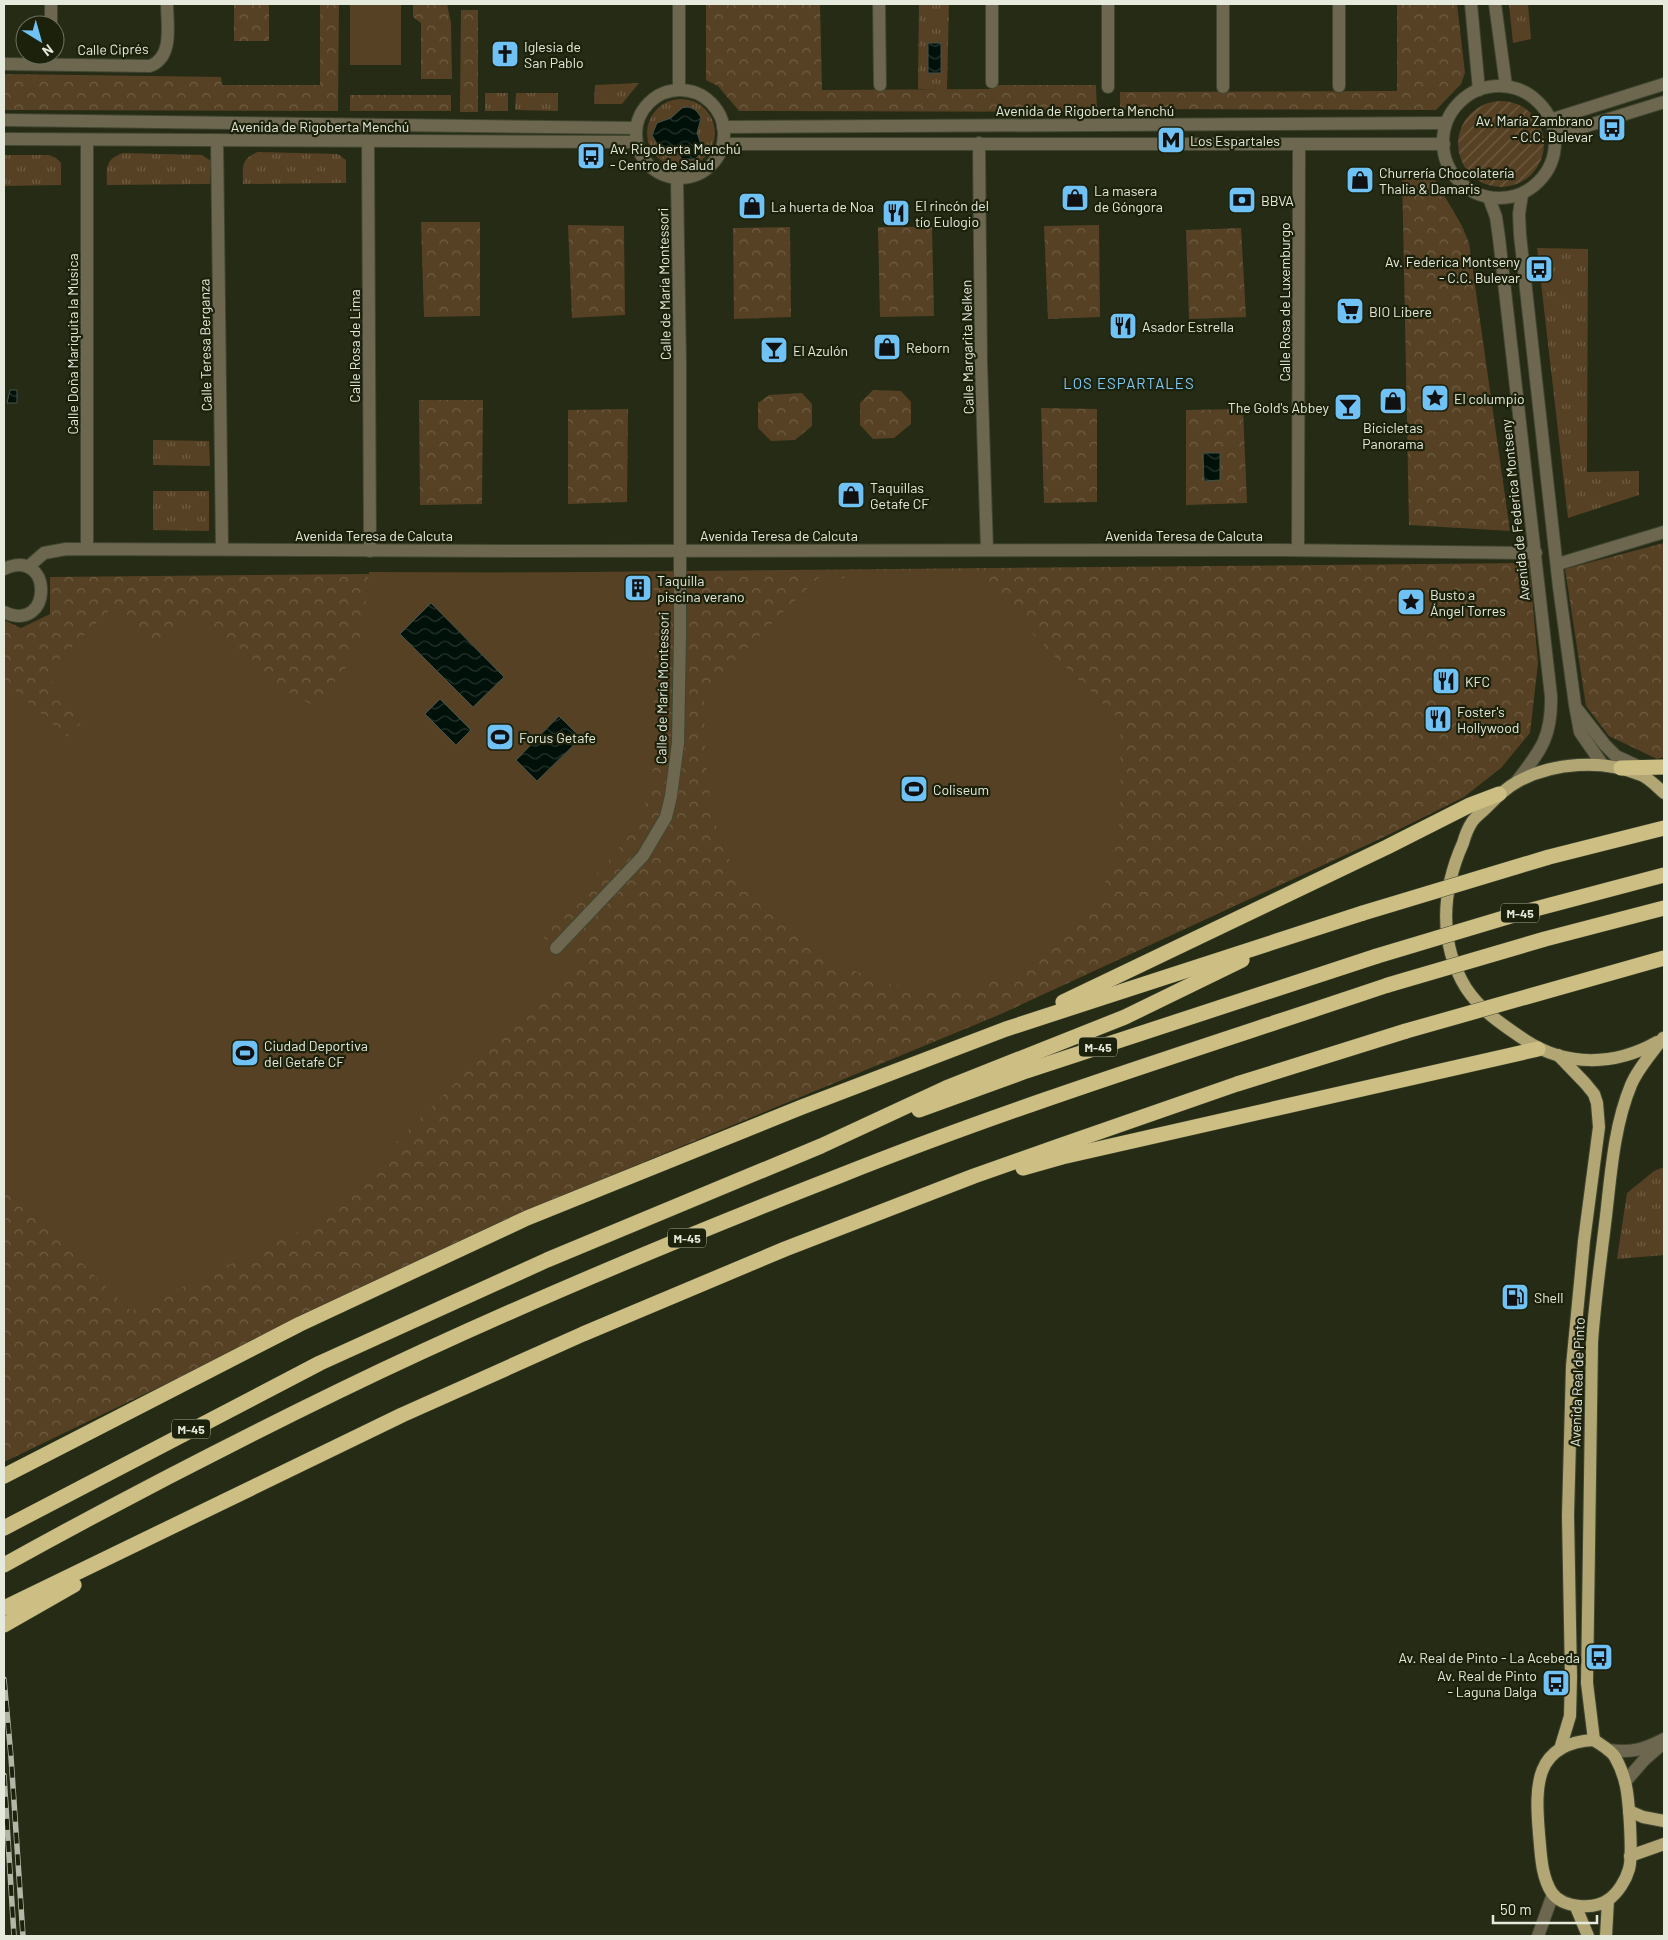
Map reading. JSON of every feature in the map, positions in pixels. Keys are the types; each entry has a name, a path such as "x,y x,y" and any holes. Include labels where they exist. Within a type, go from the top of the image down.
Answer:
{"highway":[{"path":"1621,768 1664,768"},
{"path":"1006,1029 1387,847 1470,805 1499,794"},
{"path":"4,1476 300,1324 527,1218 802,1107 1006,1029 1295,934 1549,858 1664,828"},
{"name":"M-45","path":"7,1526 320,1363 548,1260 822,1146 1026,1071 1377,956 1524,912 1664,875"},
{"name":"M-45","path":"9,1562 170,1474 342,1390 571,1285 841,1175 1040,1102 1388,985 1545,939 1664,908"},
{"path":"822,1146 946,1088 1125,1016 1295,934"},
{"path":"4,1624 19,1609 202,1514 402,1416 583,1334 786,1250 1020,1159 1237,1084 1406,1032 1664,958"},
{"path":"930,1193 1062,1157 1538,1049"},
{"path":"4,1608 19,1609"}],"main road":[{"path":"1664,793 1643,775 1602,764 1559,766 1518,781 1499,794 1472,822 1453,865 1445,913 1450,950 1466,988 1493,1019 1538,1049 1558,1056 1587,1061 1610,1059 1635,1053 1664,1038"},
{"name":"Avenida Real de Pinto","path":"1594,1740 1586,1683 1592,1342 1595,1302 1610,1177 1620,1118 1632,1084 1646,1060 1664,1038"},
{"name":"Avenida Real de Pinto","path":"1558,1056 1586,1083 1594,1094 1597,1102 1599,1127 1576,1316 1571,1392 1568,1515 1570,1716 1560,1749"},
{"path":"1594,1740 1614,1755 1625,1782 1630,1867 1624,1883 1608,1900 1576,1907 1553,1894 1542,1869 1536,1802 1540,1774 1548,1758 1560,1749 1577,1741 1594,1740"},
{"path":"1628,1811 1643,1818 1664,1821"},
{"path":"1630,1856 1664,1844"},
{"path":"1606,1936 1608,1900"},
{"path":"1576,1907 1588,1936"}],"street":[{"name":"Calle Ciprés","path":"65,60 150,66 162,58 166,45 167,4"},
{"path":"679,4 679,90"},
{"path":"879,4 880,85"},
{"path":"992,4 992,82"},
{"path":"1108,4 1108,87"},
{"path":"1223,4 1223,87"},
{"path":"1339,4 1339,86"},
{"path":"1471,4 1479,90"},
{"path":"1495,4 1506,86"},
{"path":"1550,120 1664,84"},
{"path":"1492,86 1506,86 1529,93 1541,105 1550,120 1556,141 1553,158 1545,176 1522,194 1506,198 1489,198 1478,195 1462,185 1445,161 1443,132 1451,111 1464,96 1492,86"},
{"path":"691,91 703,96 720,115 723,127 722,144 714,162 706,170 695,175 677,178 659,173 648,166 641,156 636,142 636,128 639,116 650,101 666,92 691,91"},
{"path":"1554,136 1664,102"},
{"name":"Avenida de Rigoberta Menchú","path":"4,120 636,128"},
{"name":"Avenida de Rigoberta Menchú","path":"723,127 1446,123"},
{"name":"Avenida de Rigoberta Menchú","path":"4,139 636,142"},
{"name":"Calle Doña Mariquita la Música","path":"87,140 87,549"},
{"name":"Calle Teresa Berganza","path":"217,140 222,549"},
{"name":"Calle Rosa de Lima","path":"368,141 370,550"},
{"name":"Calle Margarita Nelken","path":"979,143 981,364 988,550"},
{"path":"722,144 1444,144"},
{"name":"Calle Rosa de Luxemburgo","path":"1298,550 1299,144"},
{"name":"Calle de María Montessori","path":"556,948 643,856 666,817 671,796 678,743 680,364 677,178"},
{"path":"1522,194 1519,214 1520,235 1575,705 1580,732 1602,764"},
{"name":"Avenida de Federica Montseny","path":"1489,198 1496,217 1499,238 1551,696 1551,715 1546,738 1540,752 1518,781"},
{"path":"1558,564 1664,532"},
{"name":"Avenida Teresa de Calcuta","path":"28,567 44,553 66,549 1298,550 1536,553"},
{"path":"4,568 12,565 28,567 40,579 42,595 39,603 26,614 18,616 4,612"},
{"path":"1575,705 1605,745 1616,756 1642,768"},
{"path":"1608,1750 1627,1752 1664,1741"},
{"path":"1625,1782 1664,1741"},
{"path":"1538,1936 1553,1894"}],"green space":[{"path":"234,4 269,4 269,41 234,41"},
{"path":"320,4 339,4 338,111 4,110 4,74 221,77 222,85 320,85"},
{"path":"350,4 401,4 401,65 350,65"},
{"path":"413,4 447,4 451,23 452,79 421,79 421,23 413,17"},
{"path":"706,4 820,4 822,90 993,89 993,86 1002,85 1096,85 1097,112 739,111 718,86 706,80"},
{"path":"919,4 949,4 947,90 918,89"},
{"path":"1397,4 1457,4 1465,73 1461,84 1436,110 1120,109 1120,92 1397,91"},
{"path":"1509,4 1528,4 1531,39 1513,43"},
{"path":"461,10 478,10 478,112 460,112"},
{"path":"639,83 622,104 594,104 595,85"},
{"path":"485,93 508,93 508,111 485,111"},
{"path":"516,93 558,93 558,111 515,110"},
{"path":"350,95 451,95 451,111 350,111"},
{"path":"674,99 688,99 700,104 710,114 715,126 715,140 710,152 700,162 688,167 674,167 662,162 652,152 647,140 647,126 652,114 662,104"},
{"path":"1501,101 1517,104 1525,108 1537,120 1541,128 1544,144 1541,160 1537,168 1525,180 1517,184 1501,187 1485,184 1477,180 1465,168 1461,160 1458,144 1461,128 1465,120 1477,108 1485,104"},
{"path":"258,152 338,154 346,160 346,183 243,184 245,161"},
{"path":"123,153 202,155 211,161 210,184 107,185 108,165 112,159"},
{"path":"4,155 49,155 56,158 61,163 61,185 4,186"},
{"path":"1402,170 1433,176 1462,226 1469,243 1510,531 1409,525"},
{"path":"421,222 480,222 480,316 424,317"},
{"path":"568,225 624,226 625,315 572,318"},
{"path":"1099,225 1100,317 1048,319 1044,226"},
{"path":"790,227 791,317 734,319 733,228"},
{"path":"878,227 932,227 934,316 880,317"},
{"path":"1241,228 1246,317 1189,319 1186,230"},
{"path":"1537,248 1588,249 1587,472 1639,471 1639,495 1568,518"},
{"path":"873,390 901,391 911,402 911,424 894,438 873,439 860,425 860,403"},
{"path":"802,393 812,404 812,426 795,440 771,441 758,428 758,403 769,395"},
{"path":"419,400 483,400 482,504 420,505"},
{"path":"1041,408 1097,409 1097,502 1044,503"},
{"path":"628,409 627,502 568,504 568,410"},
{"path":"1243,409 1247,503 1186,505 1186,410"},
{"path":"153,440 209,441 210,466 153,465"},
{"path":"153,491 209,491 209,531 153,530"},
{"path":"1664,543 1664,757 1657,759 1609,736 1586,706 1565,569"},
{"path":"1529,563 1538,663 1530,733 1501,768 1464,797 1382,838 1001,1014 523,1212 4,1462 4,620 21,628 50,614 50,577"},
{"name":"Ciudad Deportiva del Getafe CF","path":"369,572 638,573 655,591 654,761 649,792 637,821 616,852 537,931 565,956 576,963 396,1142 402,1148 315,1224 131,1311 4,1187 4,681 67,737 87,717 45,674 116,604 157,645 176,625 185,619 198,619 207,623 227,639 266,679 314,706 345,669 357,647 364,615"},
{"name":"Coliseum","path":"824,572 830,579 844,578 852,572 976,573 1046,648 1120,720 1120,816 1118,835 1109,872 1089,911 1075,929 1041,959 1022,970 1002,979 965,988 932,988 884,983 829,960 787,929 749,891 734,868 716,826 711,804 706,759 704,691"},
{"path":"1664,1167 1664,1255 1617,1259 1627,1193 1654,1171"}],"water":[{"path":"928,43 941,43 941,73 928,73"},
{"path":"687,107 696,111 701,118 697,133 702,147 700,154 695,159 682,159 677,152 657,144 652,135 657,123 671,118 682,108"},
{"path":"10,390 17,390 17,403 7,403"},
{"path":"1203,453 1220,453 1220,480 1204,481"},
{"path":"431,603 504,677 473,707 400,634"},
{"path":"440,699 471,730 456,745 425,714"},
{"path":"559,716 581,738 537,781 516,760"}],"railway":[{"path":"4,1679 23,1936"},
{"path":"4,1775 14,1936"}],"place":[{"name":"Iglesia de San Pablo","path":"505,54"},
{"name":"Av. María Zambrano - C.C. Bulevar","path":"1612,128"},
{"name":"Los Espartales","path":"1171,140"},
{"name":"Av. Rigoberta Menchú - Centro de Salud","path":"591,156"},
{"name":"Churrería Chocolatería Thalia & Damaris","path":"1360,180"},
{"name":"La masera de Góngora","path":"1075,198"},
{"name":"BBVA","path":"1242,200"},
{"name":"La huerta de Noa","path":"752,206"},
{"name":"El rincón del tío Eulogio","path":"896,213"},
{"name":"Av. Federica Montseny - C.C. Bulevar","path":"1539,269"},
{"name":"BIO Libere","path":"1350,311"},
{"name":"Asador Estrella","path":"1123,326"},
{"name":"Reborn","path":"887,347"},
{"name":"El Azulón","path":"774,350"},
{"name":"El columpio","path":"1435,398"},
{"name":"Bicicletas Panorama","path":"1393,401"},
{"name":"The Gold's Abbey","path":"1348,407"},
{"name":"Taquillas Getafe CF","path":"851,495"},
{"name":"Taquilla piscina verano","path":"638,588"},
{"name":"Busto a Ángel Torres","path":"1411,602"},
{"name":"KFC","path":"1446,681"},
{"name":"Foster's Hollywood","path":"1438,719"},
{"name":"Forus Getafe","path":"500,737"},
{"name":"Coliseum","path":"914,789"},
{"name":"Ciudad Deportiva del Getafe CF","path":"245,1053"},
{"name":"Shell","path":"1515,1297"},
{"name":"Av. Real de Pinto - La Acebeda","path":"1599,1657"},
{"name":"Av. Real de Pinto - Laguna Dalga","path":"1556,1683"}],"district":[{"name":"LOS ESPARTALES","path":"1129,383"}]}
